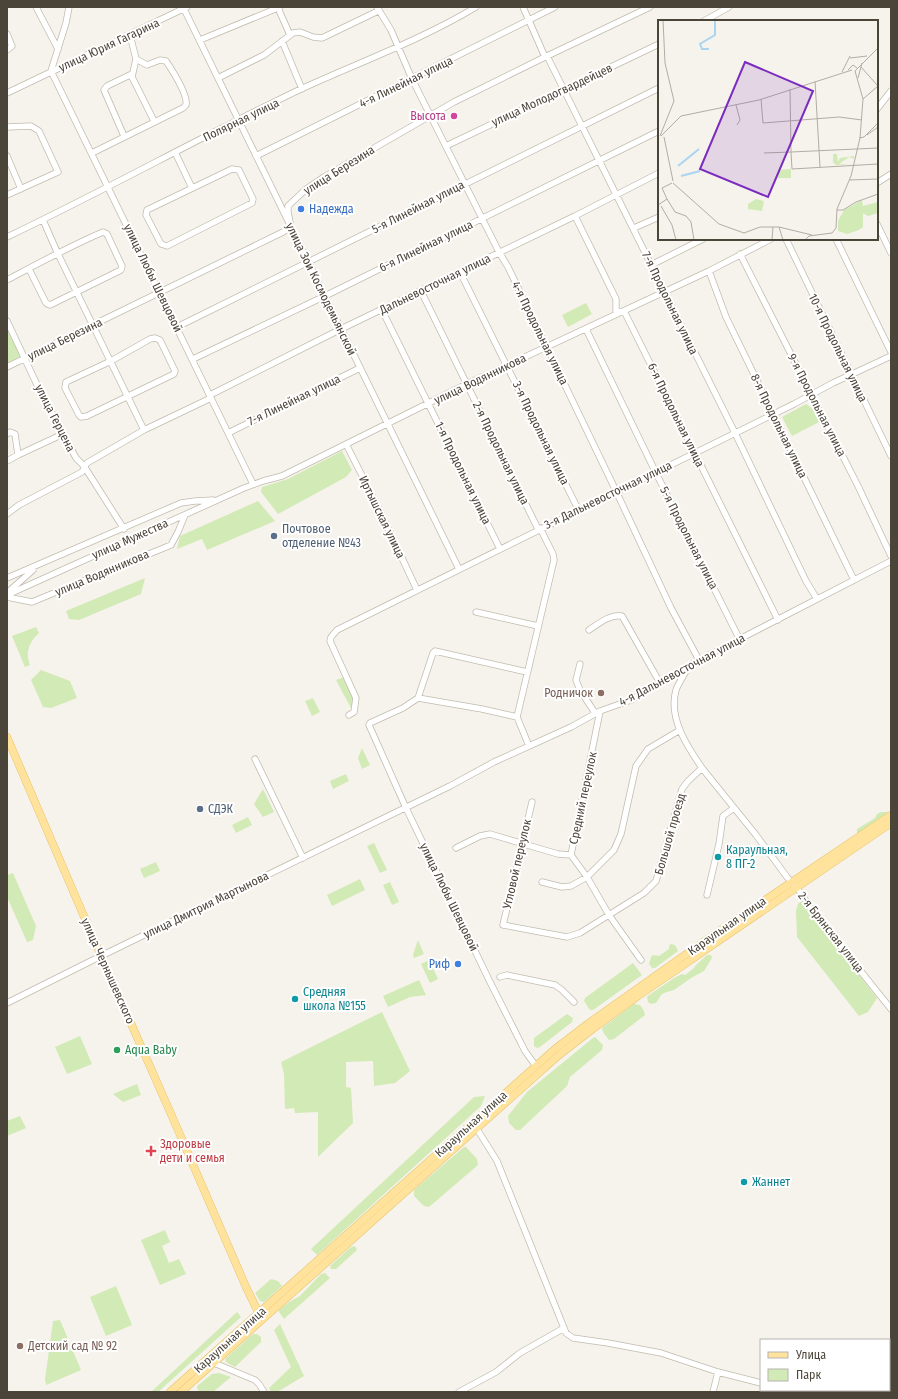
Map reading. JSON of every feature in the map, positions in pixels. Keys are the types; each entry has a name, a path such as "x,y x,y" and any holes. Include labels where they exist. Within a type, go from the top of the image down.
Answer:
{"main road":[{"name":"улица Чернышевского","path":"7,737 260,1317"},
{"name":"2-я Брянская улица","path":"795,885 891,815"},
{"name":"2-я Брянская улица","path":"795,885 891,823"},
{"name":"Караульная улица","path":"182,1392 214,1363 260,1317 535,1066 589,1023 746,913 795,885"},
{"name":"Караульная улица","path":"170,1392 260,1317 559,1055 594,1028 795,885"}],"street":[{"path":"36,7 58,49"},
{"name":"улица Юрия Гагарина","path":"52,72 69,7"},
{"path":"200,40 279,7 290,35"},
{"name":"Полярная улица","path":"7,237 302,89 398,47 476,7"},
{"name":"7-я Продольная улица","path":"523,7 545,57 548,58 565,90 735,433 806,581 817,599"},
{"name":"4-я Линейная улица","path":"256,156 555,7"},
{"name":"улица Березина","path":"7,367 277,236 291,227 288,206 305,190 324,177 454,102 650,7"},
{"path":"706,20 729,7"},
{"name":"улица Юрия Гагарина","path":"7,93 186,8"},
{"name":"улица Зои Космодемьянской","path":"186,8 218,78 308,263 459,569"},
{"path":"218,78 264,55 290,35 300,32 313,37 322,38 378,9"},
{"name":"4-я Продольная улица","path":"378,9 391,30 412,79 508,267 671,608 699,660"},
{"path":"7,34 12,46 7,50"},
{"path":"130,35 136,58 132,77 154,121"},
{"path":"282,41 302,89"},
{"name":"улица Молодогвардейцев","path":"446,146 658,44"},
{"path":"92,153 154,121 183,108 186,105 186,99 176,76 166,61 160,60 147,65 136,58"},
{"name":"улица Любы Шевцовой","path":"52,72 253,484"},
{"path":"124,136 104,90 107,86 132,74"},
{"name":"5-я Линейная улица","path":"177,327 658,88"},
{"path":"878,108 891,91"},
{"path":"7,126 31,126 39,131 58,169 58,172 7,195"},
{"name":"6-я Линейная улица","path":"193,359 325,296 658,131"},
{"path":"175,152 192,188"},
{"path":"7,156 21,189"},
{"path":"232,169 236,169 239,170 253,201 249,205 217,222 167,246 164,246 160,243 146,216 147,210 192,188 232,169"},
{"name":"Дальневосточная улица","path":"7,514 19,505 82,472 87,463 144,430 341,329 658,174"},
{"path":"878,182 891,174"},
{"name":"6-я Продольная улица","path":"575,216 616,299 616,311 625,313 778,620"},
{"path":"634,228 658,217"},
{"path":"43,220 58,254 144,430"},
{"path":"878,226 891,253"},
{"path":"7,280 58,254 103,232 107,234 122,264 122,268 50,305 46,303 29,269"},
{"path":"651,265 701,240"},
{"name":"улица Водянникова","path":"253,484 282,476 467,384 621,313 709,271 769,240"},
{"name":"10-я Продольная улица","path":"786,240 891,456"},
{"path":"836,240 891,352"},
{"name":"9-я Продольная улица","path":"740,254 858,486 891,556"},
{"name":"8-я Продольная улица","path":"709,271 726,317 854,580"},
{"name":"3-я Продольная улица","path":"460,272 578,509"},
{"name":"2-я Продольная улица","path":"421,291 539,529 553,554 554,560 517,718"},
{"name":"1-я Продольная улица","path":"382,310 500,549"},
{"name":"улица Герцена","path":"7,321 76,458 84,466 124,529"},
{"name":"5-я Продольная улица","path":"586,329 740,640"},
{"path":"155,338 160,340 175,372 173,375 128,397 87,416 81,417 77,413 65,388 66,382 111,361 150,339 155,338"},
{"name":"3-я Дальневосточная улица","path":"351,713 356,698 330,641 331,637 337,630 578,509 891,356"},
{"name":"7-я Линейная улица","path":"228,433 360,368"},
{"path":"7,434 10,432 15,434 18,455"},
{"path":"7,461 63,434"},
{"name":"Иртышская улица","path":"346,444 380,511 417,590"},
{"name":"улица Мужества","path":"7,595 253,484"},
{"path":"7,578 181,504 194,501 215,500"},
{"name":"улица Водянникова","path":"7,595 32,602 171,545 185,515"},
{"name":"4-я Дальневосточная улица","path":"406,808 494,762 571,727 598,712 632,700 699,660 891,561"},
{"path":"7,595 38,566"},
{"path":"476,612 538,626"},
{"path":"589,630 616,615 622,616 660,683"},
{"path":"527,672 435,651 432,653 418,698 482,709 517,718 529,746"},
{"path":"580,664 576,680 580,690 598,712"},
{"path":"688,667 676,691 674,703 680,730 691,753 795,885"},
{"name":"улица Любы Шевцовой","path":"418,698 403,708 370,723 369,725 406,808 524,1051 535,1066"},
{"name":"Средний переулок","path":"598,712 571,855 587,877 609,915 641,960"},
{"path":"542,882 562,887 571,886 587,877 614,850 620,834 636,766 648,749 680,730"},
{"path":"255,759 303,858"},
{"name":"Большой проезд","path":"503,925 567,937 580,933 644,893 656,881 682,789 702,768"},
{"name":"Угловой переулок","path":"503,925 532,802"},
{"name":"улица Дмитрия Мартынова","path":"7,1003 406,808"},
{"path":"707,895 723,816 734,808"},
{"path":"456,848 480,836 490,834 558,854 571,855"},
{"name":"2-я Брянская улица","path":"795,885 818,918 891,1009"},
{"path":"500,977 507,975 555,985 574,1002"},
{"path":"477,1128 497,1161 568,1336 661,1353 718,1372 760,1383"},
{"path":"459,1392 496,1372 520,1353 564,1328"},
{"path":"214,1363 255,1380 264,1392"},
{"path":"713,1392 718,1372"}],"green space":[{"path":"586,303 592,314 568,327 562,315"},
{"path":"7,328 21,356 7,363"},
{"path":"806,404 813,409 819,422 792,436 782,417"},
{"path":"342,451 352,470 346,477 278,514 261,492 262,487 288,479"},
{"path":"258,501 275,521 207,550 202,539 177,549 180,536"},
{"path":"145,578 141,594 79,620 69,619 66,611"},
{"path":"36,627 39,633 30,644 28,656 30,665 25,667 12,636"},
{"path":"41,670 70,681 77,698 51,708 43,707 31,680"},
{"path":"344,677 353,696 353,704 351,708 336,680"},
{"path":"313,698 320,712 312,716 305,701"},
{"path":"362,748 370,765 362,769 358,758"},
{"path":"346,774 349,781 333,789 330,781"},
{"path":"263,789 274,812 263,817 254,804"},
{"path":"881,812 889,812 857,834 857,829 875,818 877,814"},
{"path":"248,817 252,825 236,833 232,825"},
{"path":"374,843 387,870 380,873 367,846"},
{"path":"156,862 160,871 144,878 140,869"},
{"path":"13,873 36,926 33,940 27,942 7,897 7,875"},
{"path":"360,879 365,890 332,906 327,895"},
{"path":"390,882 399,902 392,905 383,885"},
{"path":"801,901 877,998 868,1012 859,1016 797,937 796,911 798,904"},
{"path":"418,940 424,954 414,958 413,955"},
{"path":"671,944 675,945 678,951 655,968 652,968 649,964 651,957 653,955 659,956 669,949"},
{"path":"707,955 711,955 712,958 704,971 674,990 661,995 656,1003 651,1004 648,1002 647,997 649,995 674,978 682,974 685,975"},
{"path":"429,960 438,979 430,983 421,964"},
{"path":"633,963 642,975 593,1010 590,1010 584,1001 585,998"},
{"path":"419,980 426,995 410,997 388,1007 383,996"},
{"path":"634,1004 640,1005 645,1015 614,1039 609,1040 602,1028"},
{"path":"382,1012 410,1071 395,1083 374,1086 373,1061 346,1062 346,1087 351,1088 353,1123 318,1157 318,1112 295,1113 294,1108 285,1109 284,1074 281,1062"},
{"path":"567,1014 573,1018 572,1022 540,1047 537,1048 534,1046 534,1038"},
{"path":"80,1036 92,1064 67,1074 55,1047"},
{"path":"595,1037 603,1045 602,1050 570,1077 567,1086 520,1130 516,1130 509,1123 508,1116 527,1092"},
{"path":"137,1084 141,1095 123,1102 113,1094"},
{"path":"485,1096 481,1106 317,1255 311,1249 474,1097"},
{"path":"20,1116 26,1128 7,1136 7,1121"},
{"path":"464,1147 466,1147 477,1159 478,1165 429,1207 424,1206 414,1196 414,1190"},
{"path":"165,1230 170,1242 162,1246 169,1263 179,1259 186,1274 160,1285 141,1240"},
{"path":"355,1246 357,1250 336,1269 331,1269 331,1265 351,1247"},
{"path":"325,1273 330,1278 284,1319 279,1310 300,1296 321,1274"},
{"path":"271,1279 278,1281 282,1286 264,1302 260,1301 255,1293"},
{"path":"116,1286 132,1325 106,1336 90,1297"},
{"path":"237,1312 241,1317 158,1392 151,1392"},
{"path":"60,1320 81,1370 46,1385 45,1379 53,1321"},
{"path":"280,1324 304,1376 277,1392 272,1392 269,1388 291,1367 274,1330"},
{"path":"253,1334 257,1334 261,1337 261,1342 235,1367 226,1362 225,1359"},
{"path":"219,1373 231,1377 213,1392 200,1392 197,1389 197,1386 212,1374"}],"place":[{"name":"Высота","path":"454,116"},
{"name":"Надежда","path":"301,209"},
{"name":"Почтовое отделение №43","path":"274,536"},
{"name":"Родничок","path":"601,693"},
{"name":"СДЭК","path":"200,809"},
{"name":"Караульная, 8 ПГ-2","path":"718,857"},
{"name":"Риф","path":"458,964"},
{"name":"Средняя школа №155","path":"295,999"},
{"name":"Aqua Baby","path":"117,1050"},
{"name":"Здоровые дети и семья","path":"151,1151"},
{"name":"Жаннет","path":"744,1182"},
{"name":"Детский сад № 92","path":"20,1346"}]}
